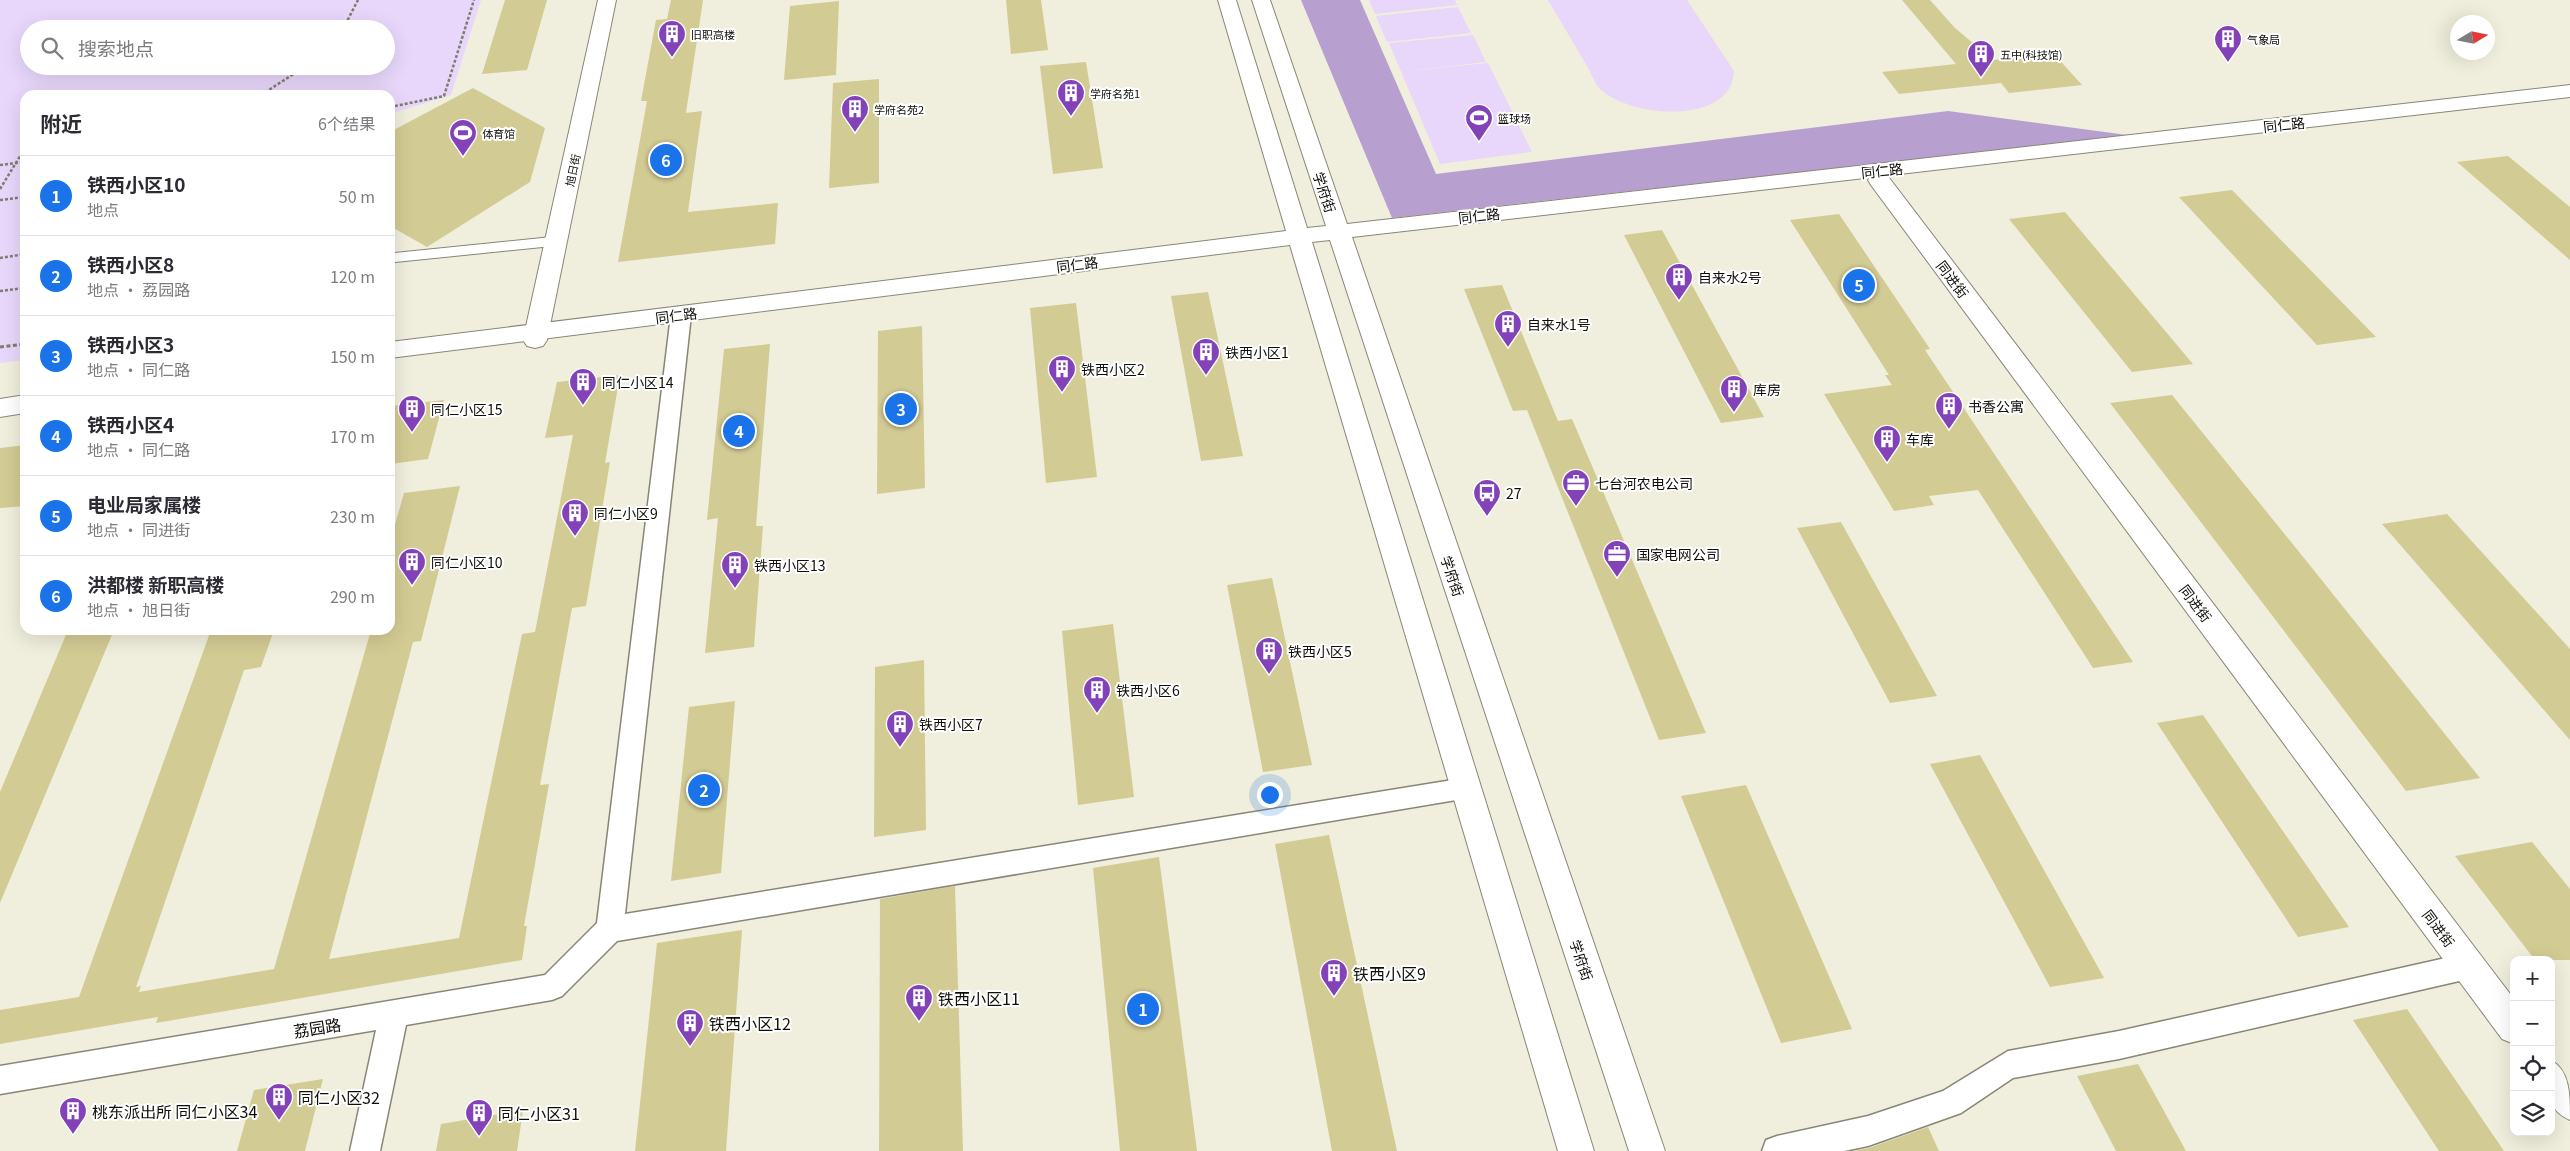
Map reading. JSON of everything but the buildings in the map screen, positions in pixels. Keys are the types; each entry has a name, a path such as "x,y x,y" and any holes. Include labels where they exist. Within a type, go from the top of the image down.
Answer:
{"main road":[{"name":"旭日街","path":"536,336 607,0"},
{"path":"1227,0 1302,241 1465,789 1576,1151"},
{"name":"学府街","path":"1261,0 1646,1151"},
{"name":"同仁路","path":"1340,237 2570,91"},
{"name":"同仁路","path":"395,350 536,336 681,319 1302,241 1879,180 2570,99"},
{"name":"同进街","path":"1879,180 2510,1022"},
{"name":"同仁路","path":"395,357 536,336"},
{"path":"0,396 20,394"},
{"path":"0,408 20,405"},
{"path":"2555,1082 2570,1102"}],"street":[{"path":"681,319 610,928 1465,789"},
{"name":"荔园路","path":"0,1080 552,987 610,928"},
{"path":"1777,1151 1868,1130 1951,1103 2008,1065 2119,1045 2468,966"},
{"path":"365,1151 394,1014"}],"lane":[{"path":"395,257 557,241"}],"path":[{"path":"348,20 358,0"},
{"path":"395,106 444,96 474,0"},
{"path":"269,90 292,75"},
{"path":"0,188 20,156"},
{"path":"0,165 20,162"},
{"path":"0,200 20,198"},
{"path":"0,258 20,256"},
{"path":"0,291 20,289"},
{"path":"0,347 20,345"}],"shaded area":[{"path":"0,0 481,0 451,95 395,112 395,90 20,90 20,361 0,363"},
{"path":"1301,0 1360,0 1436,174 1948,111 2127,135 1392,218"},
{"path":"1369,0 1455,0 1457,5 1375,14"},
{"path":"1548,0 1687,0 1734,71 1729,89 1716,101 1699,109 1678,112 1655,111 1614,99 1596,84"},
{"path":"1458,7 1471,33 1387,42 1376,16"},
{"path":"1473,35 1486,62 1406,71 1488,63 1532,152 1440,164 1389,43"}],"place":[{"name":"旧职高楼","path":"672,58"},
{"name":"气象局","path":"2228,63"},
{"name":"五中(科技馆)","path":"1981,78"},
{"name":"学府名苑1","path":"1071,117"},
{"name":"学府名苑2","path":"855,133"},
{"name":"篮球场","path":"1479,142"},
{"name":"体育馆","path":"463,157"},
{"name":"洪都楼 新职高楼","path":"666,160"},
{"name":"电业局家属楼","path":"1859,285"},
{"name":"自来水2号","path":"1679,301"},
{"name":"自来水1号","path":"1508,348"},
{"name":"铁西小区1","path":"1206,376"},
{"name":"铁西小区2","path":"1062,393"},
{"name":"同仁小区14","path":"583,406"},
{"name":"铁西小区3","path":"901,409"},
{"name":"库房","path":"1734,413"},
{"name":"书香公寓","path":"1949,430"},
{"name":"铁西小区4","path":"739,431"},
{"name":"同仁小区15","path":"412,433"},
{"name":"车库","path":"1887,463"},
{"name":"七台河农电公司","path":"1576,507"},
{"name":"27","path":"1487,517"},
{"name":"同仁小区9","path":"575,537"},
{"name":"国家电网公司","path":"1617,578"},
{"name":"同仁小区10","path":"412,586"},
{"name":"铁西小区13","path":"735,589"},
{"name":"铁西小区5","path":"1269,675"},
{"name":"铁西小区6","path":"1097,714"},
{"name":"铁西小区7","path":"900,748"},
{"name":"铁西小区8","path":"704,790"},
{"name":"铁西小区9","path":"1334,997"},
{"name":"铁西小区10","path":"1143,1009"},
{"name":"铁西小区11","path":"919,1022"},
{"name":"铁西小区12","path":"690,1047"},
{"name":"同仁小区32","path":"279,1121"},
{"name":"桃东派出所 同仁小区34","path":"73,1135"},
{"name":"同仁小区31","path":"479,1137"}]}
